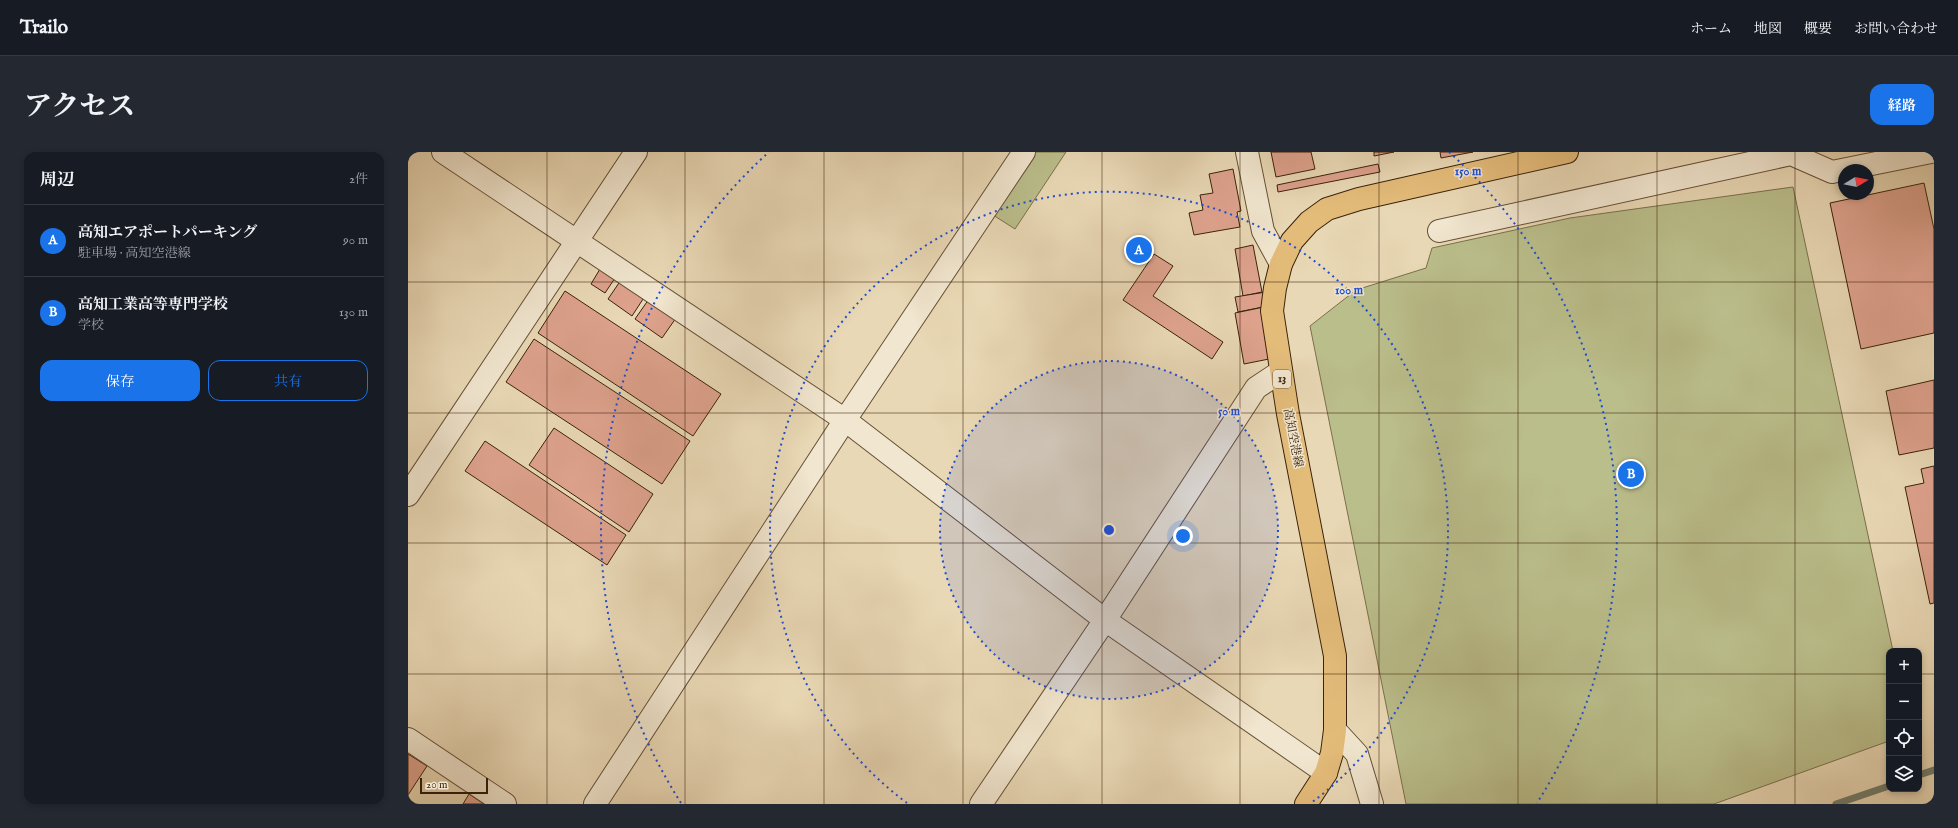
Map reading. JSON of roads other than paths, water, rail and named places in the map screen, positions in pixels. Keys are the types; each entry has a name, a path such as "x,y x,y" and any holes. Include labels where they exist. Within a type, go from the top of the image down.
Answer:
{"main road":[{"name":"高知空港線","path":"1306,804 1326,773 1332,753 1335,730 1335,656 1280,372 1272,312 1275,288 1281,264 1292,241 1308,222 1327,208 1359,199 1567,152"}],"street":[{"path":"443,152 845,420 1105,620 1326,773"},
{"path":"408,495 636,152"},
{"path":"595,804 845,420 1024,152"},
{"path":"1246,152 1263,231 1281,264"},
{"path":"1439,231 1791,154 1832,172 1931,152"},
{"path":"982,804 1105,620 1256,388 1280,372"},
{"path":"1335,730 1357,754 1372,804"},
{"path":"408,740 504,804"}],"waterway":[{"path":"1922,774 1934,770"},
{"path":"1836,804 1886,787"}],"place":[{"name":"高知エアポートパーキング","path":"1139,250"},
{"name":"高知工業高等専門学校","path":"1631,474"}]}
